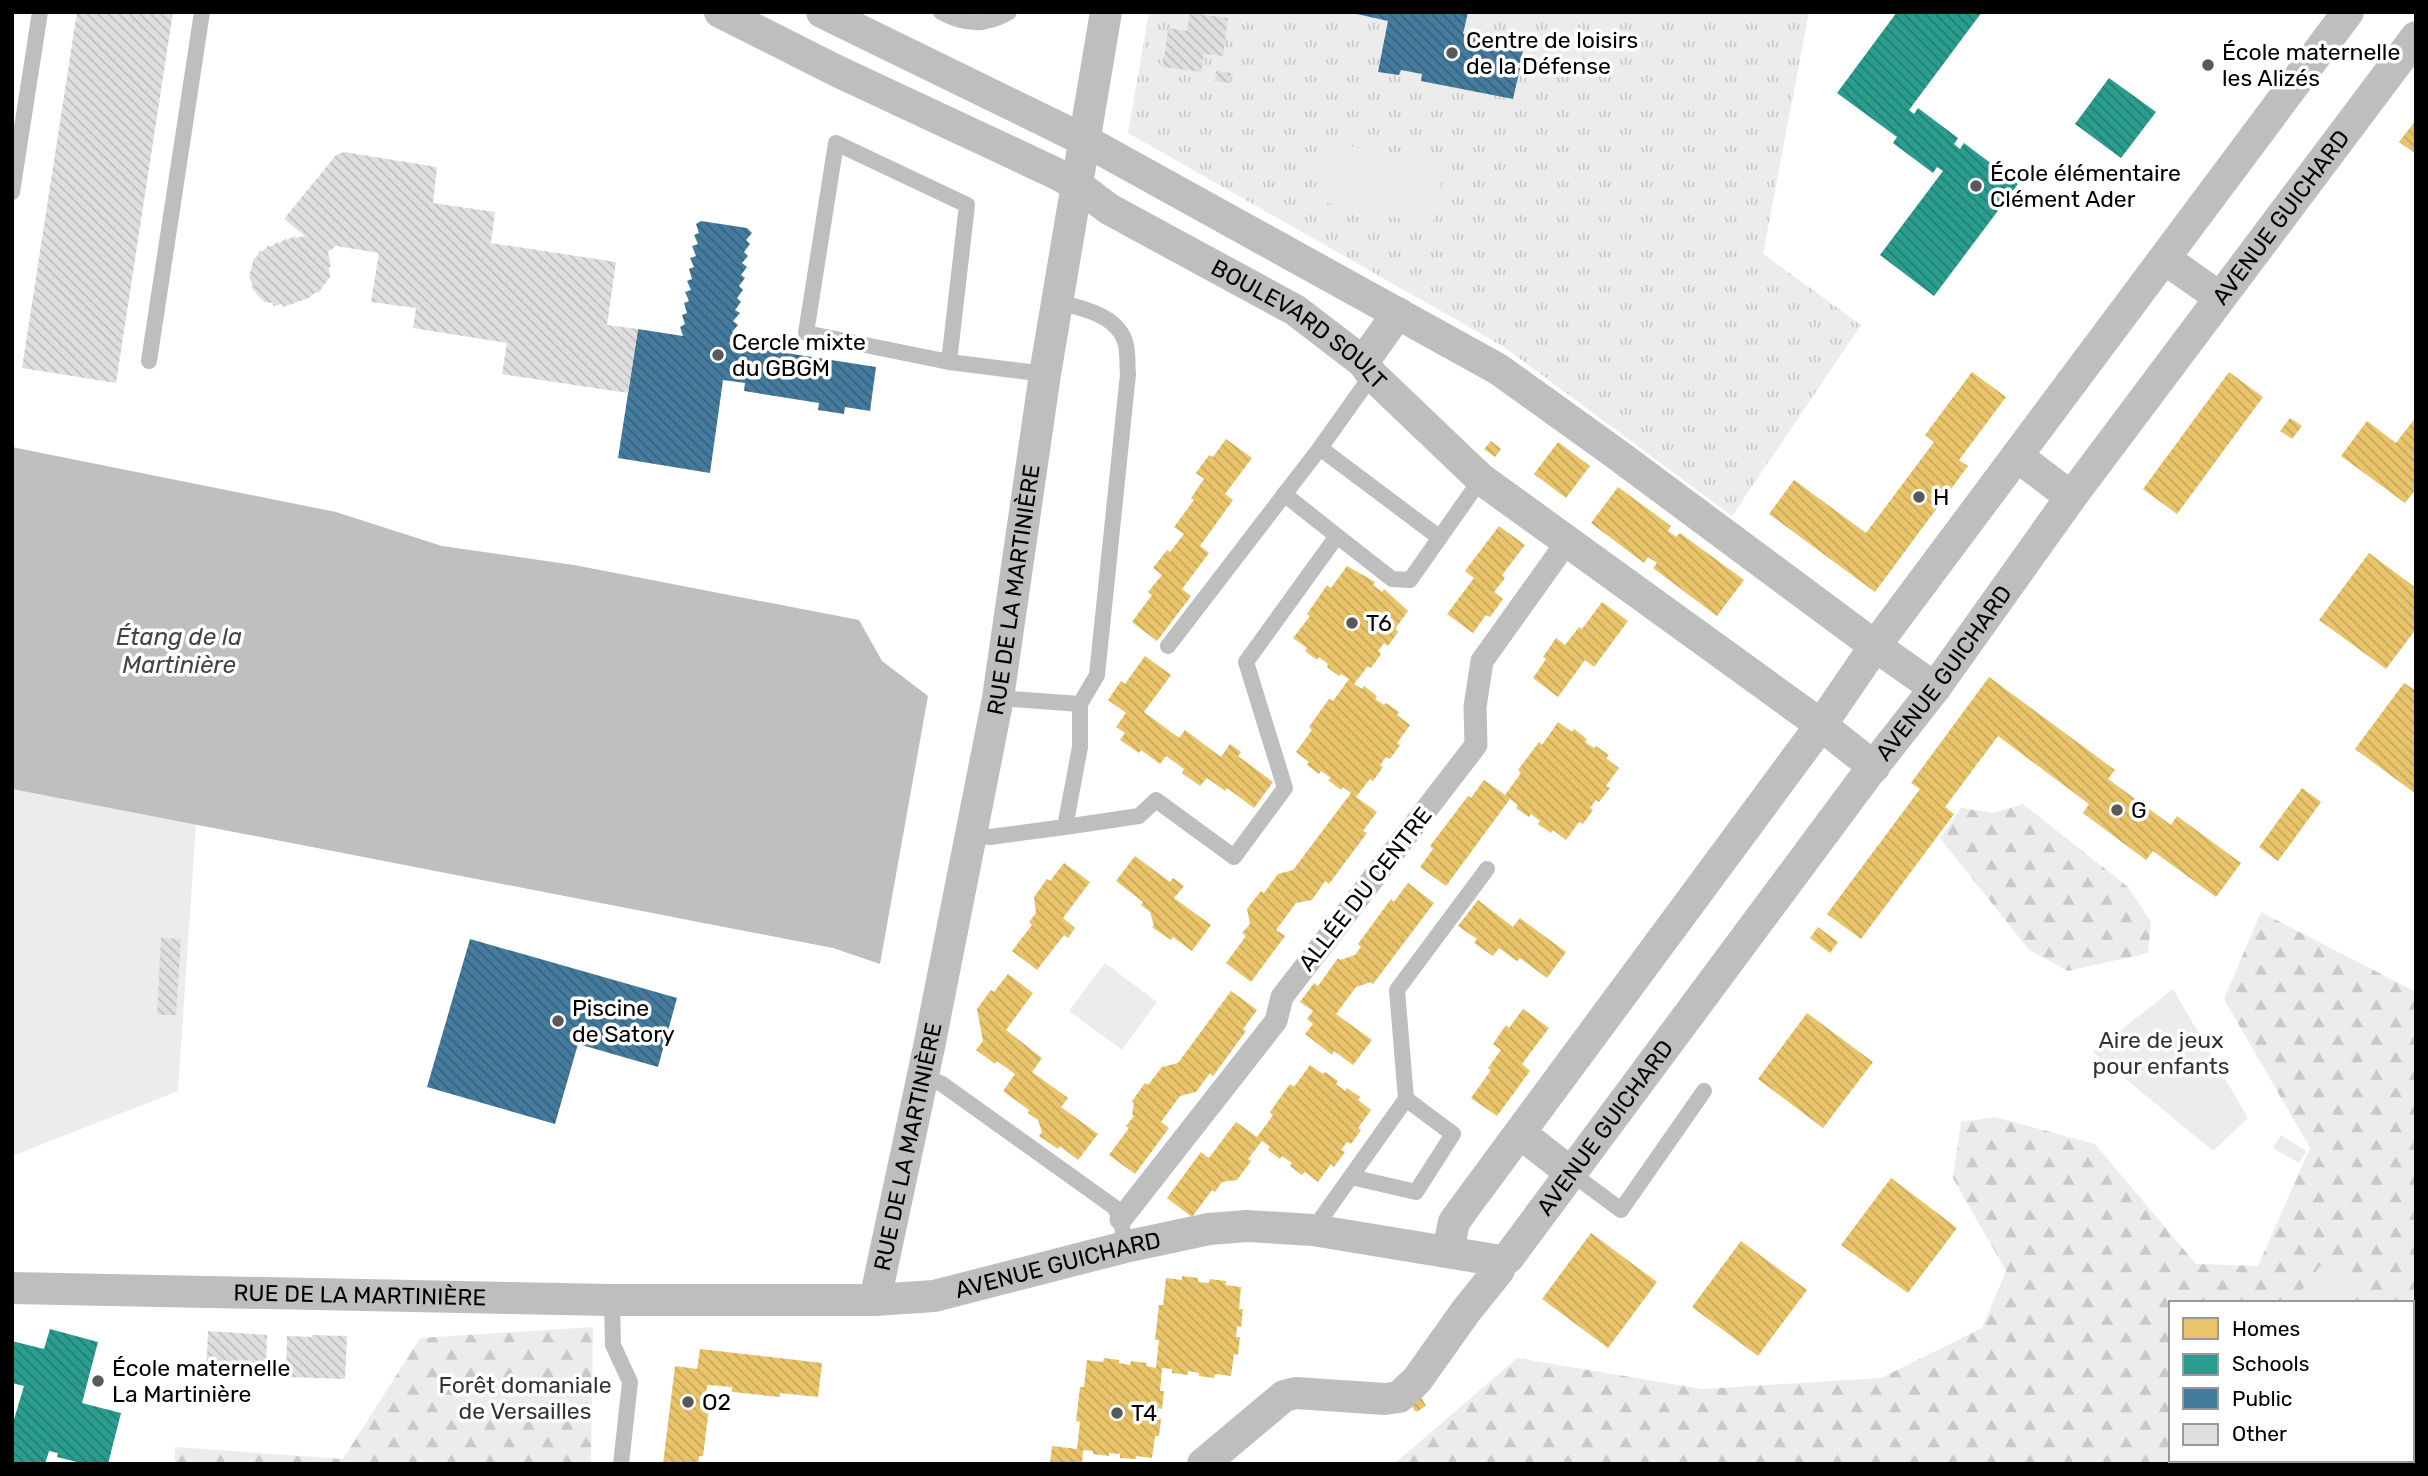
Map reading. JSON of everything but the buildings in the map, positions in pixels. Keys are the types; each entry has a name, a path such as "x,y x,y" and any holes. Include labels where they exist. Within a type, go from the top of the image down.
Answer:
{"street":[{"name":"BOULEVARD SOULT","path":"720,12 1077,185 1110,209 1295,310 1367,369 1481,479 1821,725 1874,767"},
{"path":"821,12 1084,141 1497,369 1935,688"},
{"name":"RUE DE LA MARTINIÈRE","path":"12,1288 612,1300 876,1300 998,698 1045,374 1106,12"},
{"path":"1448,1251 1454,1222 1821,725 1875,646 2348,12"},
{"name":"AVENUE GUICHARD","path":"876,1300 934,1296 1123,1233 1247,1226 1313,1230 1501,1261 1508,1258 1935,688 2071,497 2219,297 2416,37"},
{"path":"2165,259 2219,297"},
{"path":"1367,369 1398,313"},
{"path":"2017,456 2071,497"},
{"name":"ALLÉE DU CENTRE","path":"1123,1233 1276,1021 1282,997 1476,745 1475,707 1482,661 1567,542"},
{"path":"1520,1133 1571,1173"},
{"path":"1203,1464 1284,1396 1296,1393 1385,1399 1399,1397 1417,1380 1499,1270 1501,1261"}],"lane":[{"path":"12,191 40,12"},
{"path":"149,361 202,12"},
{"path":"942,12 958,21 982,22 1009,12"},
{"path":"949,362 967,205 836,143 806,333 949,362 1045,374"},
{"path":"1057,302 1090,310 1112,323 1126,343 1128,374 1097,675 1080,704 1080,747 1065,827"},
{"path":"1167,646 1320,448 1367,369"},
{"path":"1320,448 1440,538"},
{"path":"1284,494 1392,579 1410,580 1481,479"},
{"path":"971,836 990,837 1139,816 1156,800 1234,857 1285,788 1246,662 1337,536"},
{"path":"998,698 1080,704"},
{"path":"1313,1230 1406,1099 1396,989 1486,869"},
{"path":"922,1076 942,1084 1114,1207 1123,1233"},
{"path":"1571,1173 1621,1210 1704,1091"},
{"path":"1351,1177 1416,1192 1453,1134 1406,1099"},
{"path":"612,1300 613,1345 630,1382 621,1464"}],"green space":[{"path":"1149,12 1809,12 1763,254 1861,325 1732,516 1504,347 1128,133"},
{"path":"1325,141 1445,166 1432,225 1313,200"},
{"path":"12,789 196,824 178,1091 12,1156"},
{"path":"2023,804 2128,887 2151,922 2148,953 2068,971 2029,950 1940,838 1961,808 1993,813"},
{"path":"2261,912 2416,992 2416,1464 1394,1464 1517,1358 1702,1389 1881,1378 1982,1328 2006,1271 1953,1178 1961,1122 1995,1117 2095,1144 2196,1264 2258,1266 2310,1148 2224,999"},
{"path":"1105,963 1157,1002 1122,1050 1069,1011"},
{"name":"Aire de jeux pour enfants","path":"2173,989 2248,1118 2213,1151 2093,1052"},
{"path":"2281,1135 2306,1151 2299,1163 2273,1148"},
{"path":"2320,1266 2346,1286 2335,1301 2294,1301"},
{"name":"Forêt domaniale de Versailles","path":"593,1327 591,1464 175,1464 175,1447 343,1459 420,1338"}],"water":[{"name":"Étang de la Martinière","path":"12,447 336,512 442,546 574,565 859,620 882,661 928,696 880,964 833,948 12,789"}],"place":[{"name":"Centre de loisirs de la Défense","path":"1452,53"},
{"name":"École maternelle les Alizés","path":"2208,65"},
{"name":"École élémentaire Clément Ader","path":"1976,186"},
{"name":"Cercle mixte du GBGM","path":"718,355"},
{"name":"H","path":"1919,497"},
{"name":"T6","path":"1352,623"},
{"name":"G","path":"2117,810"},
{"name":"Piscine de Satory","path":"558,1021"},
{"name":"École maternelle La Martinière","path":"98,1381"},
{"name":"O2","path":"688,1402"},
{"name":"T4","path":"1117,1413"}]}
